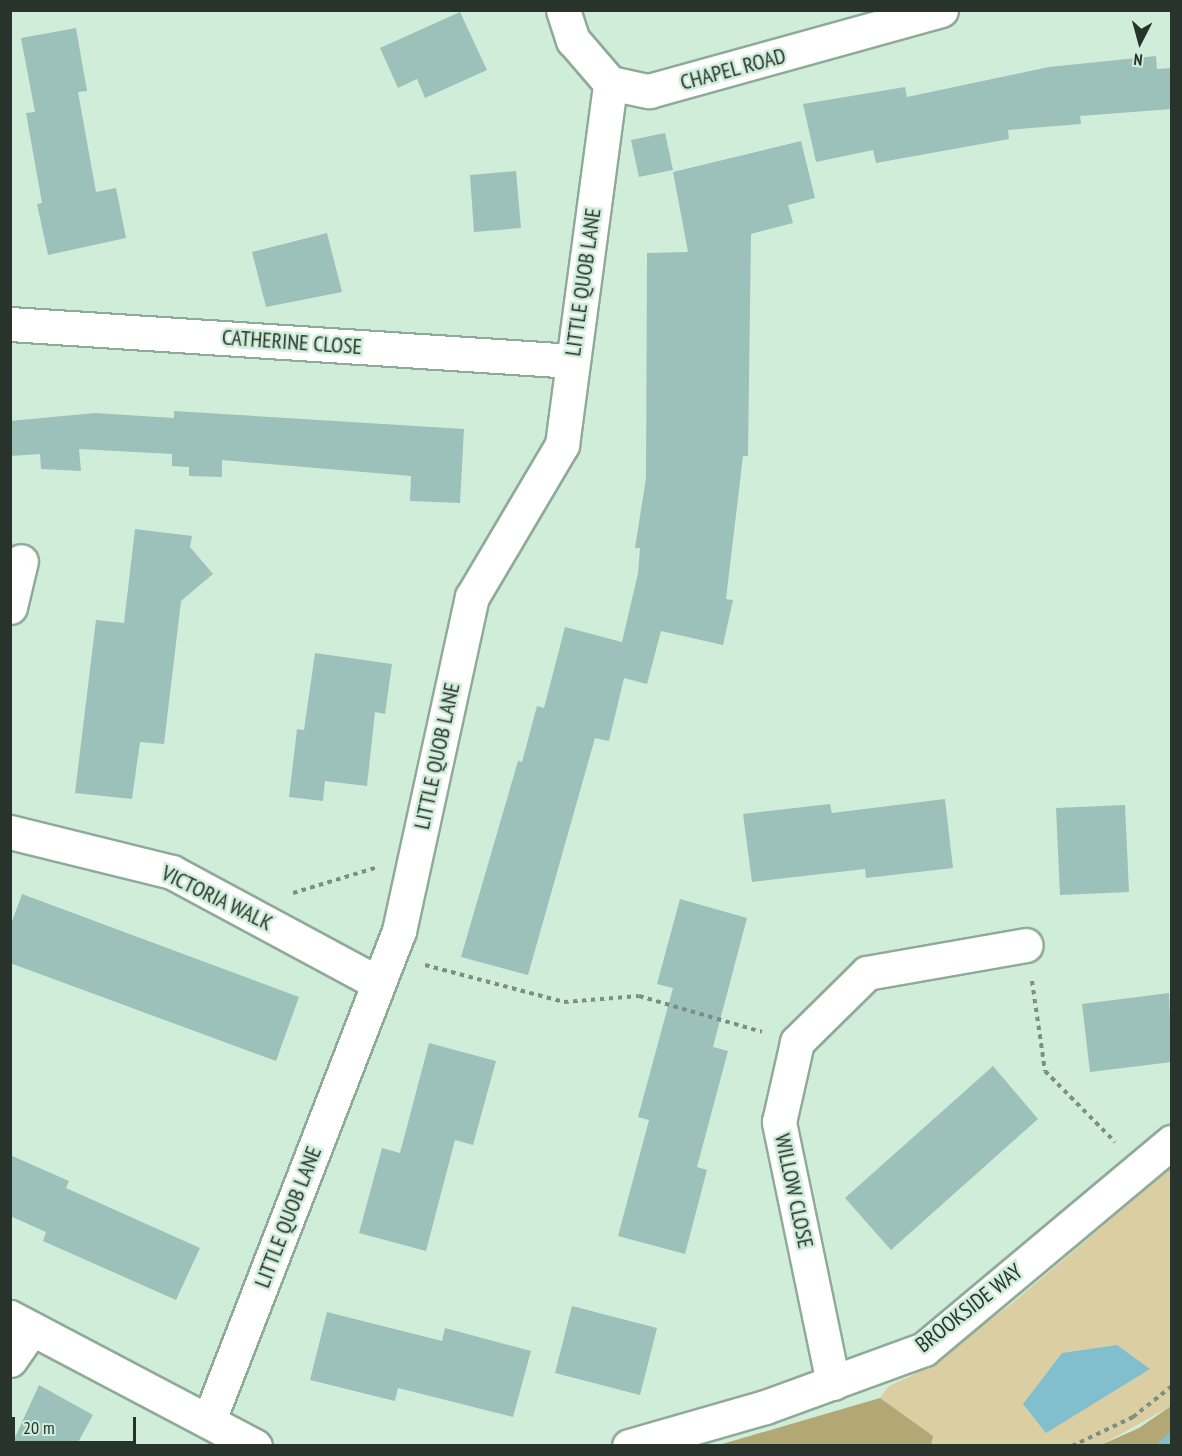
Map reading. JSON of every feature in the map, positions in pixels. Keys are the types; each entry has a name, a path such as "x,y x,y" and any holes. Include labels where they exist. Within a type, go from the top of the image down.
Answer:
{"street":[{"path":"563,10 573,40 610,83"},
{"name":"CHAPEL ROAD","path":"610,83 649,91 941,10"},
{"name":"LITTLE QUOB LANE","path":"208,1420 384,969 416,855 472,597 562,445 610,83"},
{"name":"CATHERINE CLOSE","path":"10,324 573,361"},
{"path":"10,607 21,561"},
{"name":"VICTORIA WALK","path":"10,832 172,872 244,909 384,969"},
{"path":"797,1042 867,973 1026,945"},
{"name":"WILLOW CLOSE","path":"797,1042 779,1122 833,1383"},
{"name":"BROOKSIDE WAY","path":"629,1446 833,1383 924,1349 1172,1142"},
{"path":"10,1360 21,1323 255,1446"}],"path":[{"path":"244,909 416,855"},
{"path":"1026,945 1045,1071 1141,1168"},
{"path":"384,969 564,1002 639,996 797,1042"},
{"path":"1072,1446 1133,1417 1172,1386"}],"shaded area":[{"path":"1171,1168 1171,1406 1101,1445 931,1446 932,1436 880,1398 889,1386 913,1375 1010,1305"},
{"path":"880,1398 933,1436 931,1445 719,1445"},
{"path":"1171,1406 1171,1445 1101,1445 1139,1428"}],"water":[{"path":"1117,1345 1150,1369 1046,1433 1023,1404 1062,1353"}],"building":[{"path":"460,12 487,70 425,98 417,79 398,88 380,48"},
{"path":"76,28 87,91 78,92 96,192 116,188 126,238 48,255 37,204 42,203 26,113 35,112 21,38"},
{"path":"1156,56 1157,69 1172,68 1172,109 1080,116 1081,124 1008,130 1009,139 876,163 873,150 816,162 803,104 905,87 907,97 1049,67"},
{"path":"665,133 673,170 639,177 631,140"},
{"path":"801,141 815,198 788,205 793,223 751,234 748,456 743,456 726,599 733,600 723,645 661,631 647,684 624,678 609,741 595,738 528,975 461,957 518,761 522,762 537,706 544,708 565,627 622,642 638,573 640,548 635,548 646,478 647,253 688,252 673,172"},
{"path":"516,171 521,228 474,232 470,175"},
{"path":"327,233 342,292 266,307 252,252"},
{"path":"174,411 464,429 460,503 410,501 411,476 222,460 222,477 189,476 189,467 172,466 172,454 79,449 81,471 41,469 40,454 10,456 10,421 95,413 174,418"},
{"path":"135,529 192,536 190,547 213,574 181,601 164,744 140,742 132,799 75,793 96,620 124,623"},
{"path":"315,653 392,664 385,714 375,712 367,786 325,781 323,801 289,797 297,729 304,730"},
{"path":"945,799 953,868 866,878 865,869 752,882 743,814 830,804 832,813"},
{"path":"1125,805 1129,892 1060,895 1056,808"},
{"path":"22,894 299,997 276,1061 10,963 10,927"},
{"path":"680,899 747,918 713,1047 728,1051 697,1167 707,1170 685,1254 618,1236 649,1120 638,1117 673,988 657,984"},
{"path":"1169,993 1172,1062 1090,1072 1082,1004"},
{"path":"429,1043 496,1061 473,1145 455,1140 426,1251 359,1233 382,1148 400,1153"},
{"path":"993,1066 1038,1119 891,1250 845,1198"},
{"path":"10,1155 69,1181 66,1188 200,1248 176,1300 43,1241 46,1232 10,1216"},
{"path":"572,1306 657,1328 640,1395 555,1373"},
{"path":"327,1312 442,1341 445,1328 531,1351 513,1417 398,1388 395,1401 310,1380"},
{"path":"39,1385 93,1415 76,1446 11,1446"}],"waterway":[{"path":"1163,1446 1172,1439"}]}
